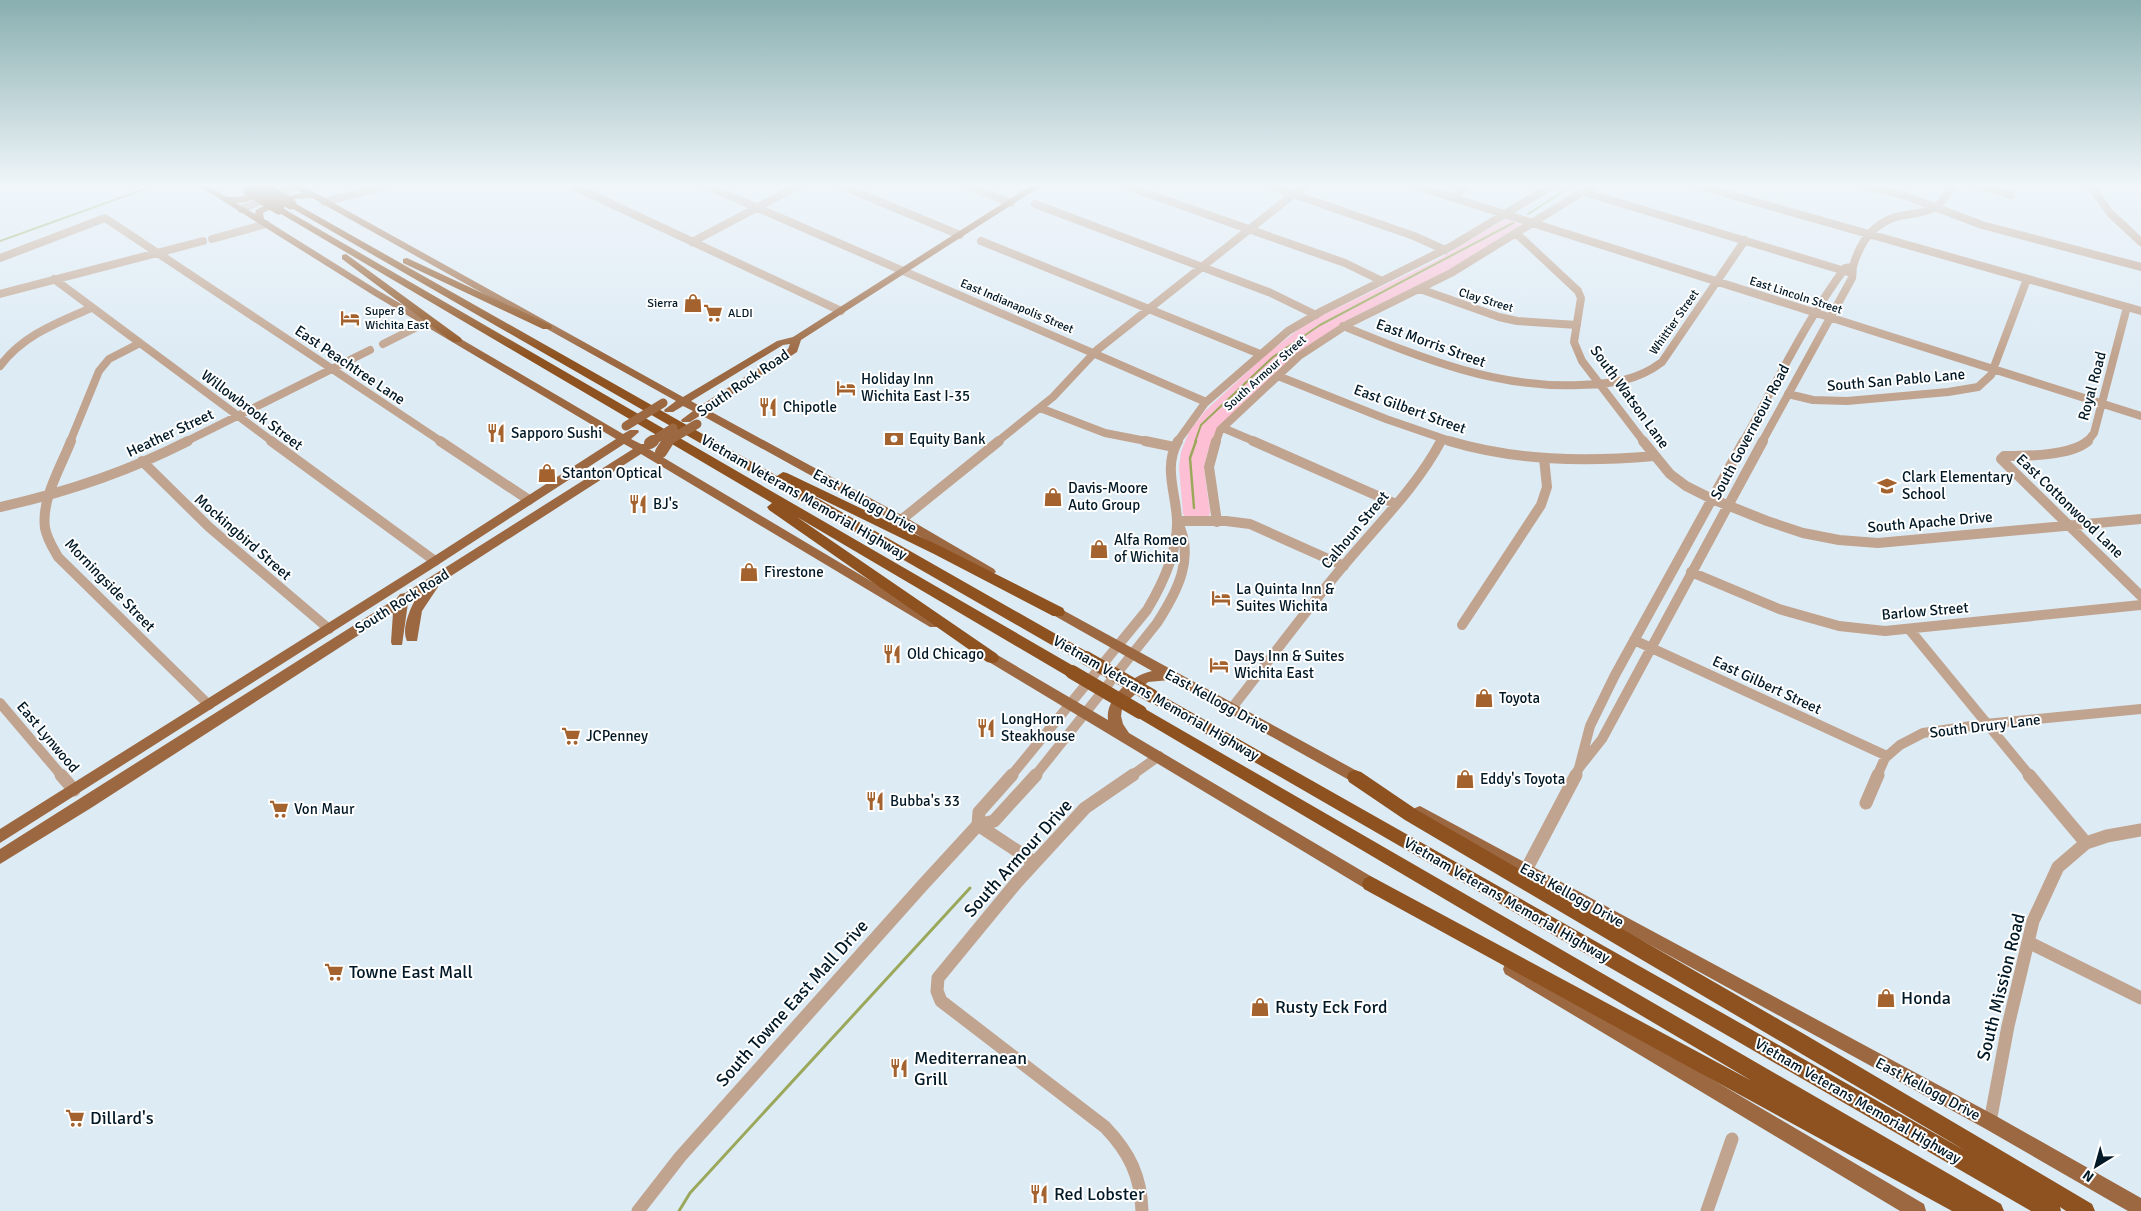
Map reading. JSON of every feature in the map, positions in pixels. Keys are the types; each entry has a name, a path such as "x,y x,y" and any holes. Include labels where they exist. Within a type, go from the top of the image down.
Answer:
{"highway":[{"path":"333,243 457,340"},
{"name":"Vietnam Veterans Memorial Highway","path":"345,243 679,443 1994,1211"},
{"name":"Vietnam Veterans Memorial Highway","path":"362,243 695,422 1086,658 2051,1211"},
{"path":"368,243 547,327"},
{"path":"695,422 1058,612"},
{"path":"679,443 992,658"},
{"path":"1354,777 1411,815 1797,1040 2085,1211"},
{"path":"1370,884 1972,1211"}],"main road":[{"path":"295,243 603,427 628,432 666,464 1159,756 1917,1211"},
{"name":"East Kellogg Drive","path":"396,243 683,401 695,422 721,422 902,520 1175,678 1990,1122 2141,1208"},
{"name":"South Rock Road","path":"0,837 431,564 666,407 683,401 780,343 796,339 948,243"},
{"name":"South Rock Road","path":"0,857 221,718 353,632 549,510 645,446 695,422 793,350 796,339"},
{"path":"663,390 666,407"},
{"path":"666,464 661,452 666,442 695,422"},
{"path":"353,632 372,624 383,623 393,624 397,635 403,601 407,590 431,564"},
{"path":"412,638 413,616 418,603 449,572"},
{"path":"1124,736 1116,725 1114,715 1116,706 1136,682 1145,676 1158,674 1175,678"}],"street":[{"name":"East Peachtree Lane","path":"0,258 41,243"},
{"name":"East Peachtree Lane","path":"142,243 529,500"},
{"path":"0,294 197,243"},
{"path":"693,243 841,311"},
{"name":"East Indianapolis Street","path":"838,243 1206,402"},
{"path":"985,243 1151,308 1260,354"},
{"path":"1138,243 1271,293 1316,315"},
{"path":"902,520 1053,397 1094,353 1233,243"},
{"path":"1288,243 1345,263 1382,281"},
{"path":"1428,243 1445,250"},
{"name":"South Armour Street","path":"1077,709 1118,645 1147,610 1162,584 1171,556 1177,521 1170,471 1174,447 1206,402 1288,331 1457,243"},
{"name":"South Armour Street","path":"1216,522 1210,467 1211,454 1223,428 1299,356 1343,326 1420,289 1502,243"},
{"name":"South Watson Lane","path":"1526,243 1578,291 1581,298 1574,342 1582,361 1654,456 1673,478 1712,500 1727,506"},
{"name":"East Lincoln Street","path":"1592,243 2141,416"},
{"name":"Whittier Street","path":"1600,384 1639,378 1646,375 1662,362 1743,243"},
{"path":"1754,243 1850,271"},
{"name":"South Governeour Road","path":"1579,768 1592,755 1605,734 1618,706 1829,317 1865,243"},
{"path":"1899,243 2141,312"},
{"path":"2048,243 2141,267"},
{"name":"South Governeour Road","path":"1526,870 1579,768 1590,726 1634,640 1792,354 1834,283 1850,271"},
{"name":"Willowbrook Street","path":"54,279 238,416 431,564"},
{"name":"South San Pablo Lane","path":"1788,394 1813,400 1847,401 1948,392 1978,387 1991,374 2027,279"},
{"name":"Clay Street","path":"1420,289 1499,317 1517,321 1577,326"},
{"name":"Royal Road","path":"2003,458 2078,448 2088,442 2094,433 2127,307"},
{"path":"0,366 17,346 42,330 91,308"},
{"path":"383,344 426,322"},
{"name":"East Morris Street","path":"1343,326 1432,361 1485,378 1551,387 1600,384"},
{"name":"Morningside Street","path":"140,343 110,359 99,371 49,496 44,514 46,538 58,557 209,705"},
{"name":"Heather Street","path":"0,507 49,496 164,453 370,350"},
{"name":"East Gilbert Street","path":"1278,376 1442,439 1500,452 1544,458 1602,461 1654,456"},
{"path":"1040,408 1105,433 1174,447"},
{"path":"1223,428 1396,504"},
{"name":"Calhoun Street","path":"1231,709 1434,456 1442,439"},
{"path":"1462,625 1542,505 1547,486 1544,458"},
{"name":"East Cottonwood Lane","path":"2003,458 2001,459 2141,596"},
{"name":"Mockingbird Street","path":"142,461 177,499 329,629"},
{"name":"South Apache Drive","path":"1727,506 1794,532 1835,541 1862,543 2141,519"},
{"path":"1177,521 1250,524 1344,566"},
{"name":"South Armour Street","path":"1077,709 1133,654 1165,611 1180,582 1185,561 1184,530 1177,521"},
{"name":"Barlow Street","path":"1691,572 1779,610 1839,626 1885,631 2141,606"},
{"path":"1909,629 2086,843"},
{"name":"East Gilbert Street","path":"1634,640 1887,756"},
{"name":"East Lynwood","path":"0,703 74,790"},
{"name":"South Towne East Mall Drive","path":"978,825 979,812 1037,746 1077,709"},
{"name":"South Towne East Mall Drive","path":"638,1211 680,1157 978,825 994,821 1033,778 1077,709"},
{"name":"South Drury Lane","path":"1866,802 1887,756 1900,745 1923,734 1989,724 2141,709"},
{"path":"1590,726 1605,734"},
{"name":"South Armour Drive","path":"1142,1211 1142,1197 1133,1164 1124,1148 1104,1127 945,1004 937,991 938,978 1034,862 1085,808 1159,756"},
{"path":"978,825 1034,862"},
{"name":"South Mission Road","path":"1990,1122 2008,1026 2033,921 2058,867 2086,843 2107,836 2141,830"},
{"path":"2028,942 2141,998"},
{"path":"1707,1211 1732,1139"}],"shaded area":[{"path":"1466,243 1497,243 1456,267 1349,319 1299,352 1216,431 1204,468 1209,516 1185,516 1183,514 1179,467 1181,452 1189,432 1205,411 1268,353 1299,329 1323,315 1437,260"}],"waterway":[{"path":"1195,442 1201,425 1273,357 1320,325 1476,243"},
{"path":"1194,508 1190,458 1196,441"},
{"path":"679,1211 690,1193 970,888"}],"place":[{"name":"Sierra","path":"693,303"},
{"name":"ALDI","path":"713,313"},
{"name":"Super 8 Wichita East","path":"350,318"},
{"name":"Holiday Inn Wichita East I-35","path":"846,388"},
{"name":"Chipotle","path":"768,407"},
{"name":"Sapporo Sushi","path":"496,433"},
{"name":"Equity Bank","path":"894,439"},
{"name":"Stanton Optical","path":"547,473"},
{"name":"Clark Elementary School","path":"1887,486"},
{"name":"Davis-Moore Auto Group","path":"1053,497"},
{"name":"BJ's","path":"638,504"},
{"name":"Alfa Romeo of Wichita","path":"1099,549"},
{"name":"Firestone","path":"749,572"},
{"name":"La Quinta Inn & Suites Wichita","path":"1221,598"},
{"name":"Old Chicago","path":"892,654"},
{"name":"Days Inn & Suites Wichita East","path":"1219,665"},
{"name":"Toyota","path":"1484,698"},
{"name":"LongHorn Steakhouse","path":"986,728"},
{"name":"JCPenney","path":"571,736"},
{"name":"Eddy's Toyota","path":"1465,779"},
{"name":"Bubba's 33","path":"875,801"},
{"name":"Von Maur","path":"279,809"},
{"name":"Towne East Mall","path":"334,972"},
{"name":"Honda","path":"1886,998"},
{"name":"Rusty Eck Ford","path":"1260,1007"},
{"name":"Mediterranean Grill","path":"899,1068"},
{"name":"Dillard's","path":"75,1118"},
{"name":"Red Lobster","path":"1039,1194"}]}
